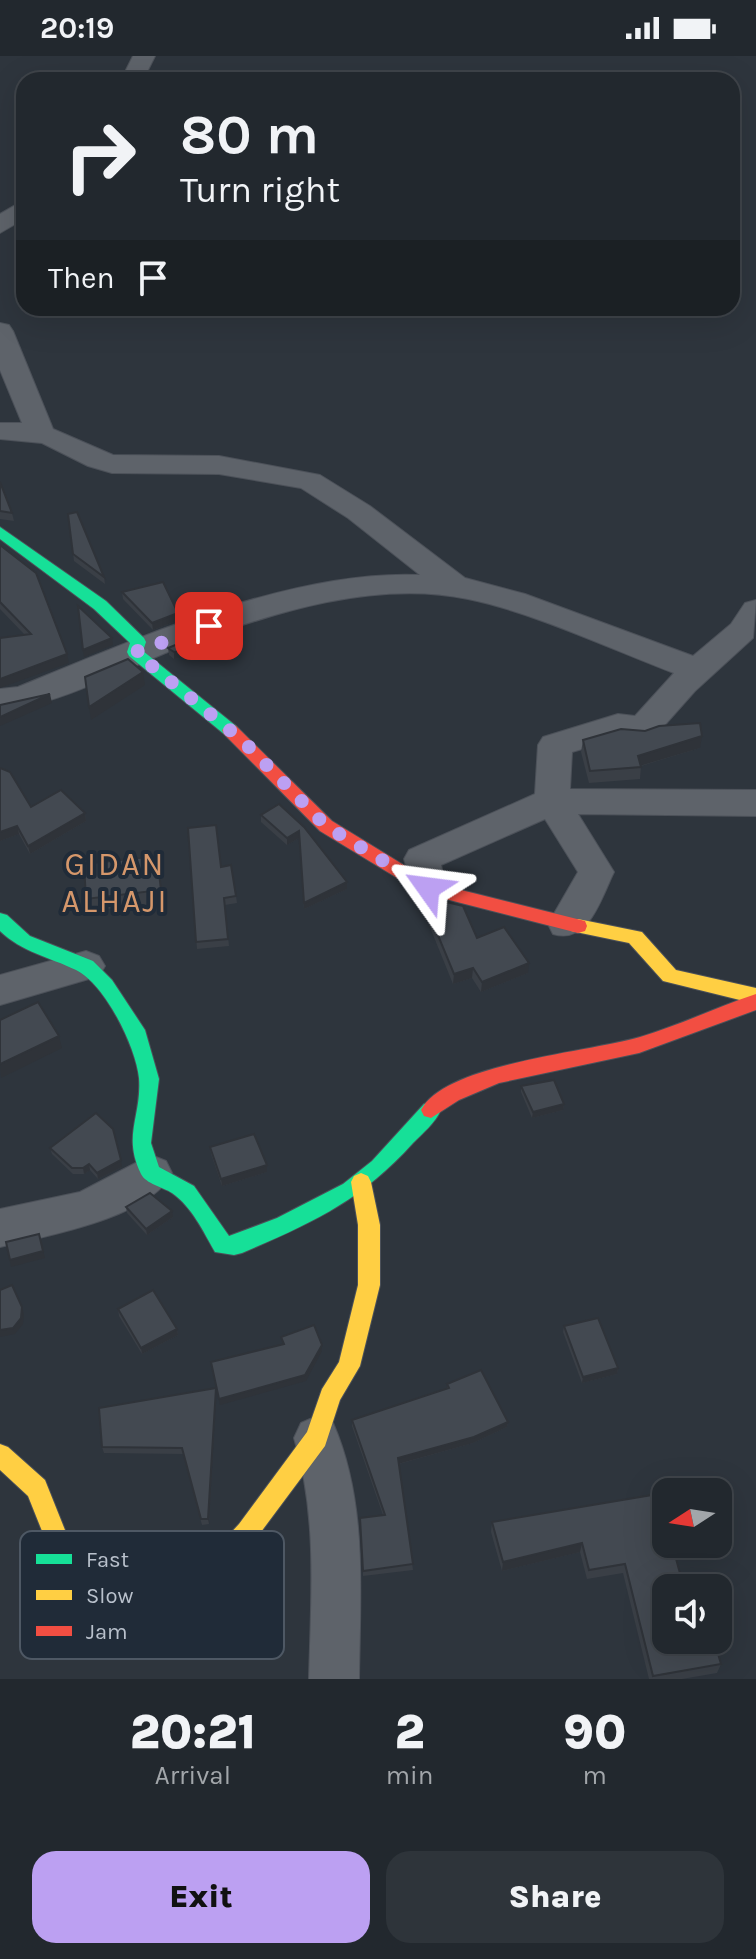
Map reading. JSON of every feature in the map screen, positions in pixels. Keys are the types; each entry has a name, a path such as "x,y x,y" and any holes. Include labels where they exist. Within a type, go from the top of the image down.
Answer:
{"street":[{"path":"0,226 16,213"},
{"path":"0,331 19,385 42,435"},
{"path":"0,431 26,430 112,464 219,465 310,481 359,512 455,586"},
{"path":"0,532 100,605 138,642 135,652"},
{"path":"0,700 23,698 135,652 279,606 406,581 455,586 512,600 698,670"},
{"path":"566,924 577,910 596,872 552,801 555,745 618,726 643,728 698,670 742,631 756,610"},
{"path":"135,652 243,741 326,826 428,888 566,924 635,937 670,976 756,999"},
{"path":"428,888 422,859 552,801 756,803"},
{"path":"0,920 23,941 86,966 105,985 120,1013 138,1036 149,1079 141,1143 151,1173"},
{"path":"0,990 86,966"},
{"path":"0,1228 89,1208 151,1173 176,1181 190,1193 216,1237 223,1245 234,1246 297,1219 361,1182 436,1101 476,1081 515,1069 579,1060 686,1033 756,999"},
{"path":"248,1531 317,1438 330,1396 349,1366 369,1285 369,1225 361,1182"},
{"path":"317,1438 327,1463 333,1541 334,1679"},
{"path":"0,1455 37,1488 53,1531"}],"building":[{"path":"0,482 12,513 0,511"},
{"path":"77,512 104,577 73,554 68,514"},
{"path":"0,545 36,573 67,654 0,679 0,638 31,634 0,602"},
{"path":"163,582 178,613 152,623 122,592"},
{"path":"78,606 112,638 83,650"},
{"path":"190,639 195,649 174,652 168,648"},
{"path":"128,659 143,672 89,707 85,677"},
{"path":"50,694 0,717 0,705"},
{"path":"700,723 702,736 638,756 641,767 590,771 583,740 621,729 645,731 659,726"},
{"path":"0,768 10,772 31,807 61,790 85,813 28,846 17,826 0,832"},
{"path":"279,804 304,827 347,882 304,903 299,831 287,838 261,815"},
{"path":"216,825 221,867 231,865 236,896 224,898 228,939 196,942 188,828"},
{"path":"157,856 161,890 86,899 84,864"},
{"path":"442,901 463,906 477,938 504,927 529,963 482,982 473,968 454,974 425,904"},
{"path":"38,1002 59,1036 0,1064 0,1020"},
{"path":"554,1080 564,1104 533,1112 521,1086"},
{"path":"96,1113 113,1129 121,1160 97,1173 89,1164 83,1168 72,1168 50,1148"},
{"path":"254,1134 267,1165 221,1179 210,1147"},
{"path":"150,1193 172,1211 146,1229 126,1207"},
{"path":"39,1234 43,1251 10,1260 6,1242"},
{"path":"12,1285 22,1307 21,1318 13,1328 0,1330 0,1290"},
{"path":"153,1290 177,1329 141,1348 118,1309"},
{"path":"598,1318 618,1368 583,1377 564,1326"},
{"path":"314,1325 322,1345 305,1375 219,1399 211,1362 284,1344 281,1337"},
{"path":"481,1370 508,1422 474,1437 398,1458 413,1564 363,1571 360,1518 385,1515 352,1420 449,1388 447,1384"},
{"path":"216,1388 208,1519 201,1519 182,1448 102,1447 99,1408"},
{"path":"652,1495 652,1558 676,1558 680,1574 652,1574 652,1654 718,1654 721,1664 653,1676 625,1564 589,1570 582,1543 503,1562 492,1522"}],"traffic: fast":[{"path":"0,532 100,605 138,642 135,652 230,730"},
{"path":"0,920 23,941 86,966 105,985 138,1036 149,1079 141,1143 151,1173 187,1192 223,1245 234,1246 284,1225 350,1190 379,1167 431,1110"}],"traffic: slow":[{"path":"578,926 635,937 670,976 756,996"},
{"path":"248,1531 317,1438 330,1396 349,1366 369,1285 369,1225 361,1182"},
{"path":"0,1455 37,1488 53,1531"}],"traffic: jam":[{"path":"230,730 326,826 428,888 578,926"},
{"path":"431,1110 474,1083 498,1075 639,1045 756,1002"}],"district":[{"name":"GIDAN ALHAJI","path":"115,882"}],"route":[{"path":"209,626 135,652 243,741 326,826 428,888"}]}
